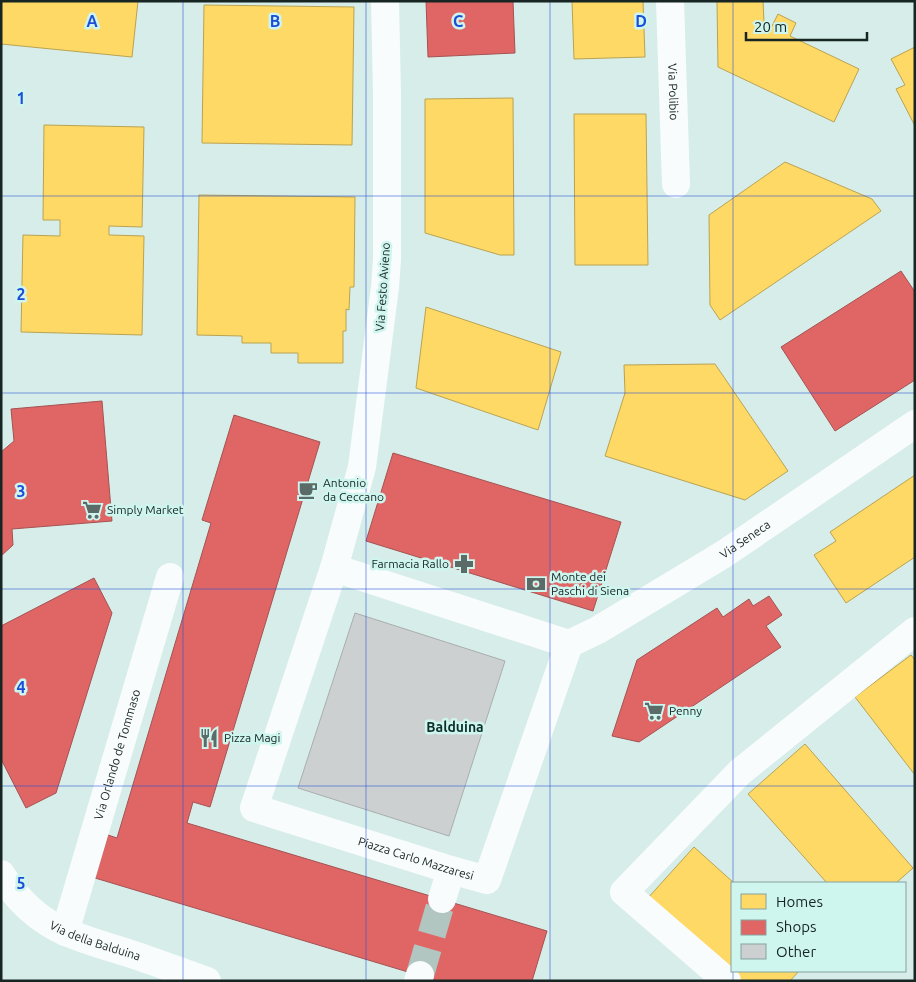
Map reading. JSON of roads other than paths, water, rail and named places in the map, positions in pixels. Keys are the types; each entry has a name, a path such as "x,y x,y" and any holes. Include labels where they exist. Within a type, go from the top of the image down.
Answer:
{"street":[{"name":"Via Festo Avieno","path":"334,568 362,467 385,287 387,260 387,94 385,1"},
{"name":"Via Polibio","path":"670,1 676,184"},
{"name":"Via Seneca","path":"569,644 598,630 724,554 915,424"},
{"path":"334,568 569,644"},
{"name":"Piazza Carlo Mazzaresi","path":"334,568 254,808 487,880 569,644"},
{"name":"Via Orlando de Tommaso","path":"64,932 170,577"},
{"path":"726,981 624,892 740,772 915,631"},
{"path":"442,899 451,870"},
{"name":"Via della Balduina","path":"1,874 9,887 30,909 64,932 207,981"}],"tunnel":[{"path":"420,975 442,899"}],"place":[{"name":"Antonio da Ceccano","path":"308,490"},
{"name":"Simply Market","path":"92,510"},
{"name":"Farmacia Rallo","path":"464,564"},
{"name":"Monte dei Paschi di Siena","path":"536,584"},
{"name":"Penny","path":"654,711"},
{"name":"Pizza Magi","path":"209,738"}],"district":[{"name":"Balduina","path":"455,727"}]}
